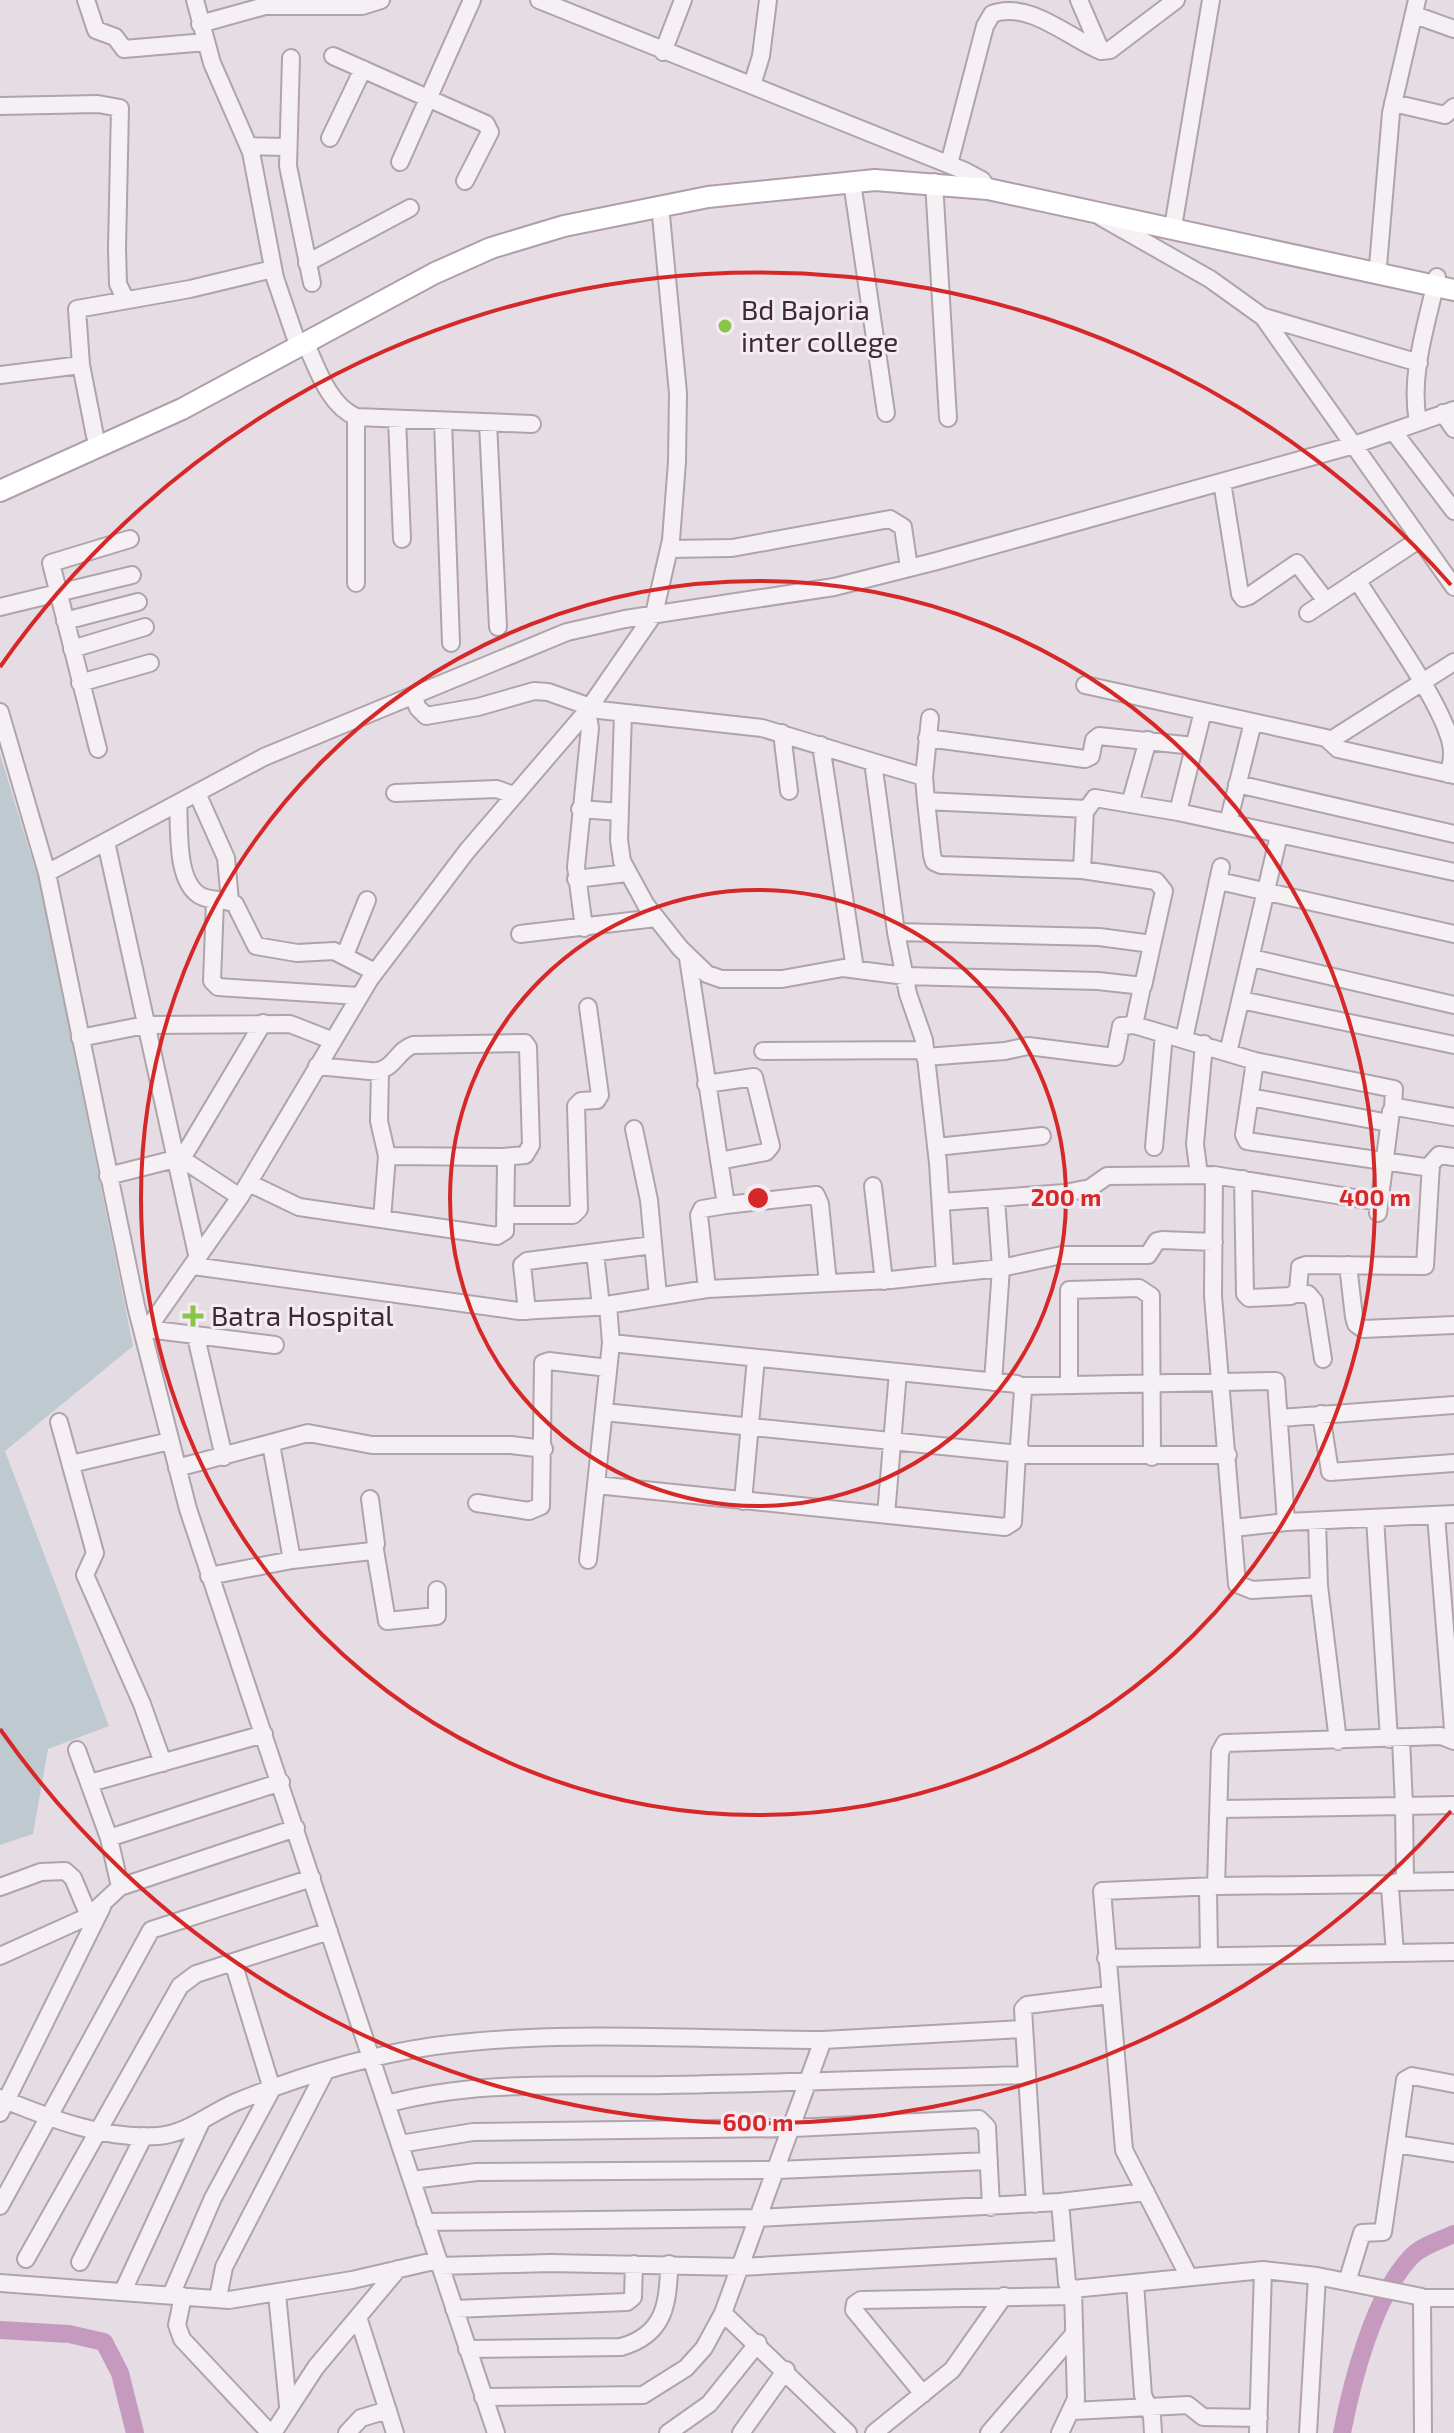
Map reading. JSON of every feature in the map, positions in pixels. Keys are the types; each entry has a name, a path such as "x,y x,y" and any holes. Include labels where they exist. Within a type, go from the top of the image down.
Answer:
{"main road":[{"path":"0,491 139,430 484,241 644,198 777,180 875,173 985,185 1174,221 1309,255 1378,266 1445,283"},
{"path":"0,479 176,400 491,248 564,226 660,205 852,182 985,185 1089,210 1445,283"}],"street":[{"path":"86,0 96,30 115,37 124,49 206,42"},
{"path":"195,0 206,42 249,146 273,269 299,340 328,391 347,414 356,417 532,424"},
{"path":"200,24 265,6 362,6 381,0"},
{"path":"400,162 472,0"},
{"path":"539,0 949,164 985,185"},
{"path":"663,52 683,0"},
{"path":"752,85 761,56 768,0"},
{"path":"1079,0 1101,51"},
{"path":"1147,0 1152,18"},
{"path":"949,164 985,26 992,14 1015,10 1038,17 1101,51 1110,50 1176,0"},
{"path":"1174,221 1211,0"},
{"path":"1378,266 1393,103 1416,7 1454,29"},
{"path":"333,56 490,128 465,181"},
{"path":"291,58 286,147 312,283"},
{"path":"330,138 363,69"},
{"path":"1393,103 1445,115 1454,107"},
{"path":"0,106 98,104 120,108 118,284 126,300"},
{"path":"249,146 286,147"},
{"path":"852,182 886,413"},
{"path":"934,182 948,418"},
{"path":"145,1332 245,1190 331,1040 375,972 513,795 588,709 635,647 654,614 669,549 675,501 678,393 660,205"},
{"path":"307,263 410,208"},
{"path":"1089,210 1210,279 1263,317 1454,587"},
{"path":"95,436 81,365 77,309 273,269"},
{"path":"1418,422 1414,401 1419,363 1445,283"},
{"path":"1263,317 1419,363"},
{"path":"0,375 81,365"},
{"path":"47,873 264,757 567,632 654,614 761,601 909,568 1354,445 1448,412 1454,429"},
{"path":"356,417 356,583"},
{"path":"397,419 402,539"},
{"path":"443,421 451,643"},
{"path":"488,423 498,627"},
{"path":"1393,431 1454,511"},
{"path":"1222,482 1243,598 1297,563 1326,601"},
{"path":"669,549 732,548 890,519 903,527 909,568"},
{"path":"98,749 51,566 54,559 130,539"},
{"path":"1308,613 1420,539"},
{"path":"0,607 132,575"},
{"path":"1085,685 1331,740 1338,749 1451,775 1450,740 1420,683 1357,580"},
{"path":"65,621 138,602"},
{"path":"72,649 145,627"},
{"path":"1331,740 1454,662"},
{"path":"80,683 150,663"},
{"path":"413,696 426,716 478,707 534,691 562,696 588,709 688,718 782,733 924,777"},
{"path":"584,928 576,879 580,809 590,728 588,709"},
{"path":"1178,812 1203,711"},
{"path":"0,712 47,873 108,1176 177,1468 209,1576 281,1782 496,2433"},
{"path":"623,713 619,840 627,873 656,918 688,958 707,974 721,979 782,979 855,969 905,976 1098,981 1142,987"},
{"path":"930,718 924,777 934,862 941,865 1082,870 1131,875 1161,884 1164,891 1134,1025"},
{"path":"1228,823 1253,722"},
{"path":"782,733 789,791"},
{"path":"927,738 1085,759 1091,756 1094,740 1099,736 1194,746"},
{"path":"1130,804 1148,740"},
{"path":"821,745 855,969"},
{"path":"873,762 896,932 925,1054 936,1147 945,1274"},
{"path":"1237,784 1454,834"},
{"path":"395,793 497,789 513,795"},
{"path":"197,793 226,858 212,981 218,987 359,996"},
{"path":"926,801 1085,809 1090,808 1095,798 1178,812 1454,872"},
{"path":"178,803 188,881 200,896 223,901 241,911 260,948 297,953 325,950 345,955 375,972"},
{"path":"580,809 620,812"},
{"path":"1082,870 1085,809"},
{"path":"1228,1053 1279,835"},
{"path":"106,842 145,1025 178,1159 195,1262"},
{"path":"576,879 627,873"},
{"path":"1184,1039 1220,874 1265,892 1454,934"},
{"path":"345,955 367,900"},
{"path":"520,934 656,918"},
{"path":"896,932 1099,937 1152,944"},
{"path":"688,958 726,1205"},
{"path":"1252,958 1454,1005"},
{"path":"1241,1000 1454,1045"},
{"path":"505,1215 573,1215 579,1209 576,1106 581,1101 597,1100 600,1095 588,1007"},
{"path":"80,1038 145,1025 263,1023 290,1024 331,1040"},
{"path":"178,1159 263,1023"},
{"path":"763,1051 925,1054 1028,1046 1111,1058 1117,1054 1123,1023 1255,1061 1394,1089 1379,1207 1243,1179 1207,1175 1107,1176 1090,1188 941,1202"},
{"path":"1154,1147 1164,1034"},
{"path":"317,1066 378,1071 390,1068 408,1046 413,1045 525,1043 528,1047 531,1145 525,1155 387,1156"},
{"path":"1204,1044 1195,1144 1207,1175 1214,1242 1213,1296 1237,1584 1241,1588 1319,1586"},
{"path":"1255,1061 1244,1135 1247,1141 1431,1168"},
{"path":"378,1071 379,1121 387,1156 382,1219"},
{"path":"706,1084 754,1077 771,1146 766,1152 719,1161"},
{"path":"1250,1097 1391,1116 1454,1117"},
{"path":"634,1129 658,1296"},
{"path":"936,1147 1042,1136"},
{"path":"108,1176 178,1159 245,1190 299,1207 497,1236 505,1231 506,1163 503,1157"},
{"path":"1295,1294 1300,1267 1425,1266 1433,1157 1454,1157"},
{"path":"1243,1179 1245,1294 1249,1298 1308,1294 1314,1301 1323,1359"},
{"path":"873,1186 884,1281"},
{"path":"707,1289 699,1215 702,1209 816,1195 820,1204 828,1283"},
{"path":"993,1382 1001,1268 996,1199"},
{"path":"195,1262 527,1311 605,1305 707,1289 884,1281 1001,1268 1062,1255 1148,1255 1157,1241 1162,1240 1214,1242"},
{"path":"527,1311 523,1263 653,1245"},
{"path":"588,1560 611,1343 595,1253"},
{"path":"1348,1265 1354,1317 1356,1324 1363,1329 1454,1325"},
{"path":"1069,1385 1069,1290 1139,1288 1151,1296 1152,1457"},
{"path":"145,1332 275,1345"},
{"path":"196,1337 224,1457"},
{"path":"611,1343 1022,1386 1276,1381 1286,1522"},
{"path":"743,1501 756,1358"},
{"path":"477,1503 537,1511 543,1493 543,1363 549,1361 608,1368"},
{"path":"886,1515 898,1372"},
{"path":"596,1485 1009,1525 1013,1522 1022,1386"},
{"path":"1280,1418 1454,1405"},
{"path":"604,1412 1018,1454 1228,1455"},
{"path":"1321,1414 1330,1472 1454,1463"},
{"path":"59,1422 95,1553 85,1575 142,1704 163,1763"},
{"path":"177,1468 308,1433 372,1445 511,1445 544,1449"},
{"path":"71,1464 170,1441"},
{"path":"271,1444 292,1560"},
{"path":"370,1499 387,1621 437,1616 437,1590"},
{"path":"1234,1528 1286,1522 1454,1514"},
{"path":"1209,1956 1220,1809 1220,1752 1225,1743 1441,1736 1454,1741 1436,1515"},
{"path":"1375,1518 1404,1806 1406,1876 1396,1883"},
{"path":"1317,1521 1319,1586 1338,1741"},
{"path":"209,1576 292,1560 375,1550"},
{"path":"90,1783 264,1734"},
{"path":"77,1750 109,1838 120,1887"},
{"path":"109,1838 281,1782"},
{"path":"1220,1809 1454,1805"},
{"path":"0,1956 49,1937 89,1916 120,1887 296,1828"},
{"path":"0,1887 41,1872 65,1871 73,1878 89,1916"},
{"path":"0,2206 151,1930 312,1878"},
{"path":"1189,2277 1146,2192 1130,2169 1124,2150 1102,1891 1454,1881"},
{"path":"1395,1953 1396,1883"},
{"path":"103,1905 2,2104 99,2130 144,2136 175,2133 233,2103 371,2057 520,2039 823,2040 1023,2029"},
{"path":"26,2259 180,1986 196,1974 329,1931"},
{"path":"1106,1958 1454,1952"},
{"path":"233,1962 272,2089 213,2198 177,2296 177,2325 182,2339 272,2433 288,2406 398,2269"},
{"path":"1035,2204 1022,2014 1027,2005 1109,1995"},
{"path":"483,2397 643,2395 686,2368 704,2348 723,2313 794,2128 823,2040"},
{"path":"218,2298 224,2267 326,2070"},
{"path":"387,2104 421,2095 477,2087 810,2083 1026,2075"},
{"path":"1347,2282 1362,2233 1366,2230 1383,2232 1408,2076 1454,2084"},
{"path":"400,2144 473,2132 794,2128 979,2119 987,2127 991,2207"},
{"path":"123,2291 202,2120"},
{"path":"80,2262 144,2136"},
{"path":"1396,2144 1454,2153"},
{"path":"412,2180 477,2172 777,2170 989,2161"},
{"path":"425,2222 759,2218 991,2207 1146,2192"},
{"path":"1060,2202 1067,2283 1073,2292 1076,2399 1060,2433"},
{"path":"0,2283 218,2298 277,2294 439,2263 741,2267 1064,2249"},
{"path":"454,2309 627,2302 633,2297 634,2264"},
{"path":"467,2349 621,2347 634,2344 647,2336 666,2308 669,2264"},
{"path":"1073,2411 1188,2405 1203,2417 1258,2425 1263,2270"},
{"path":"923,2394 854,2310 855,2304 861,2300 1073,2292 1263,2270 1317,2276 1422,2297 1454,2298"},
{"path":"1308,2433 1317,2276"},
{"path":"1135,2283 1143,2395 1153,2433"},
{"path":"277,2294 288,2406"},
{"path":"874,2433 961,2359 1004,2296"},
{"path":"1422,2297 1423,2433"},
{"path":"723,2313 758,2343 848,2433"},
{"path":"358,2317 395,2433"},
{"path":"989,2433 1074,2334"},
{"path":"672,2432 709,2404 758,2343"},
{"path":"741,2433 786,2370"},
{"path":"347,2433 354,2422 388,2410"}],"shaded area":[{"path":"0,754 40,885 133,1346 5,1451 109,1726 48,1749 33,1834 0,1845"}],"waterway":[{"path":"1342,2433 1358,2365 1386,2294 1415,2253 1454,2234"},
{"path":"0,2330 69,2334 104,2342 120,2373 135,2433"}],"place":[{"name":"Bd Bajoria inter college","path":"725,326"},
{"name":"Batra Hospital","path":"193,1316"}]}
